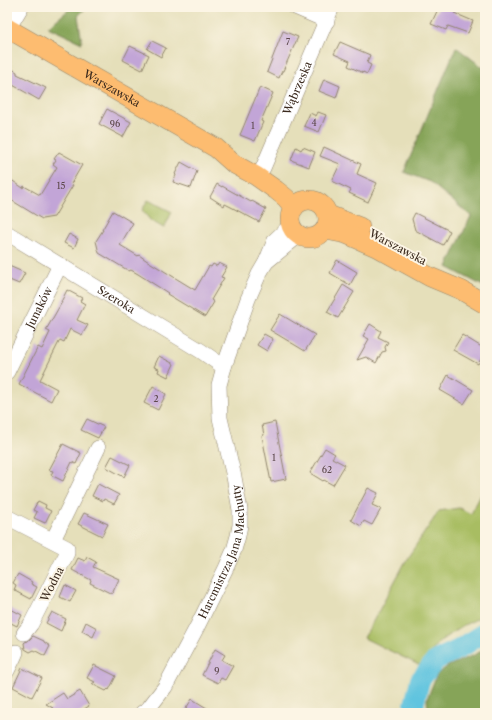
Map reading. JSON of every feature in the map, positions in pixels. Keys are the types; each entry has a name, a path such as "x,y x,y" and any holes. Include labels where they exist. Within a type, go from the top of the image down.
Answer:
{"main road":[{"name":"Warszawska","path":"8,29 216,148 234,164 256,176 286,198 298,217"},
{"name":"Warszawska","path":"216,148 239,155 263,168 287,184 298,217"},
{"path":"316,201 322,204 326,209 327,223 320,235 314,238 306,238 298,217 316,201"},
{"name":"Warszawska","path":"327,223 367,230 435,267 461,290 485,304"}],"street":[{"path":"8,29 21,7"},
{"path":"295,7 329,14"},
{"name":"Wąbrzeska","path":"263,168 329,14"},
{"name":"Harcmistrza Jana Machutty","path":"142,713 148,709 165,687 189,643 234,550 240,525 240,510 220,418 219,385 248,299 259,274 266,262 275,240 298,217"},
{"name":"Szeroka","path":"7,233 201,351 224,367"},
{"name":"Junaków","path":"7,372 60,265"},
{"path":"53,540 98,448"},
{"name":"Wodna","path":"7,517 67,548 67,553 31,624 24,633"},
{"path":"7,671 16,652"}],"green space":[{"path":"72,7 87,7 78,16 82,43 48,27"},
{"path":"456,47 485,69 485,287 447,267 471,216 430,182 404,172"},
{"path":"148,200 172,212 164,228 151,221 142,210"},
{"path":"485,487 485,615 462,626 440,641 421,666 364,638 408,557 439,511 459,508 471,514"},
{"path":"485,649 485,713 428,713 427,699 437,674 448,666"}],"building":[{"path":"439,7 456,7 454,13 473,21 468,33 448,26 446,30 431,24"},
{"path":"283,31 298,37 279,78 267,72"},
{"path":"152,41 166,48 161,57 147,49"},
{"path":"340,42 370,55 367,63 371,65 367,74 348,66 350,61 334,54"},
{"path":"130,46 149,55 142,70 123,60"},
{"path":"7,66 17,72 17,74 46,88 39,100 11,84 7,90"},
{"path":"324,79 340,86 336,98 319,91"},
{"path":"260,87 273,93 261,121 263,122 255,141 240,135"},
{"path":"107,109 131,122 123,137 99,124"},
{"path":"318,112 326,115 319,132 304,126 310,113 316,116"},
{"path":"296,147 301,150 303,147 315,152 309,167 291,160"},
{"path":"324,147 361,164 357,174 377,183 368,202 349,193 351,190 332,181 340,164 320,156"},
{"path":"59,152 82,165 71,184 73,185 54,217 42,219 11,200 12,198 7,194 7,177 23,188 24,186 40,195 57,167 53,164 56,160 54,159"},
{"path":"181,162 197,171 191,188 173,182"},
{"path":"217,184 266,209 259,222 225,204 224,206 210,197"},
{"path":"113,211 133,223 120,245 138,256 139,255 195,290 209,266 211,267 213,264 217,266 219,263 227,267 221,277 224,278 211,300 214,302 205,317 138,274 131,270 129,271 99,253 96,241"},
{"path":"415,213 450,231 443,245 415,230 412,219"},
{"path":"69,234 78,239 74,248 64,243"},
{"path":"337,260 357,272 350,285 330,273"},
{"path":"9,266 25,273 19,284 7,279 7,270"},
{"path":"343,285 354,292 338,318 327,312"},
{"path":"67,290 82,298 80,301 85,304 77,320 88,325 82,335 70,329 64,342 60,340 40,380 57,389 51,401 19,384 38,347 42,349 50,332 46,330"},
{"path":"280,314 315,335 305,351 270,330"},
{"path":"370,324 381,331 378,337 388,342 385,347 386,351 382,352 376,363 366,357 357,360 369,339 363,336"},
{"path":"264,334 273,339 267,351 257,345"},
{"path":"462,335 485,349 485,352 478,364 453,350"},
{"path":"159,356 174,364 168,377 158,372 159,369 154,367"},
{"path":"448,375 473,390 464,404 440,390"},
{"path":"153,386 166,394 158,410 144,403"},
{"path":"87,419 104,427 98,438 81,430"},
{"path":"275,422 286,479 271,482 262,436 264,435 262,425"},
{"path":"63,444 81,453 76,464 72,462 63,481 51,475 53,471 49,470"},
{"path":"325,448 335,454 332,458 345,465 333,485 310,473"},
{"path":"112,456 130,465 124,477 106,467"},
{"path":"98,484 119,495 114,504 104,499 103,501 92,496"},
{"path":"368,488 378,493 372,505 381,509 372,525 364,521 361,526 351,520"},
{"path":"38,501 46,505 45,508 51,511 45,523 34,518 37,512 33,510"},
{"path":"84,513 108,524 102,536 78,524"},
{"path":"87,557 96,562 93,567 119,579 112,594 90,583 91,580 72,570 78,558 85,561"},
{"path":"18,574 32,582 31,584 37,587 31,599 14,590 16,585 13,583"},
{"path":"65,585 76,591 70,602 60,597"},
{"path":"7,607 22,615 17,626 7,621"},
{"path":"52,612 66,619 61,631 46,623"},
{"path":"86,622 97,628 93,637 82,631"},
{"path":"33,636 44,641 50,646 45,656 34,650 30,652 25,649 24,643"},
{"path":"215,649 225,655 222,660 233,666 225,680 221,678 218,683 202,675"},
{"path":"94,665 116,676 109,690 108,689 106,691 92,684 95,682 87,678"},
{"path":"22,668 42,678 32,697 13,687"},
{"path":"80,691 89,706 78,713 44,713 53,708 46,704 63,693 67,699"},
{"path":"192,699 215,713 190,713 185,710"}],"waterway":[{"path":"416,713 414,705 420,680 436,660 459,649 485,631"}]}
